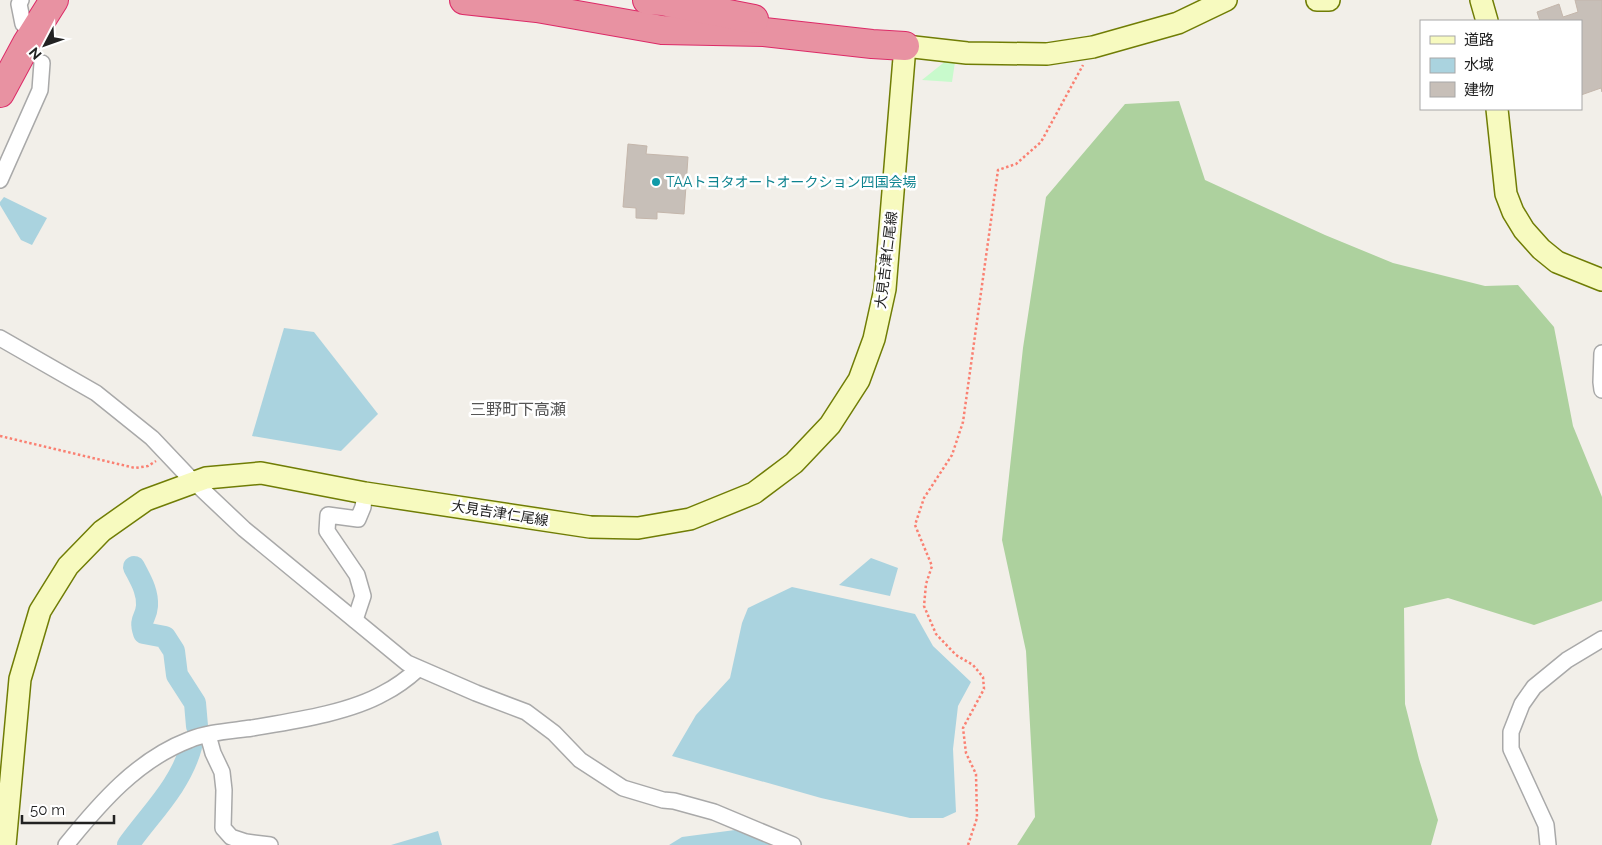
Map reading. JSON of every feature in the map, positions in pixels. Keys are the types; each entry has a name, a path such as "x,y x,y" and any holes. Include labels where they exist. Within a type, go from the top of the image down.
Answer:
{"highway":[{"path":"0,93 27,43 54,0"},
{"path":"464,0 537,8 662,30 764,32 906,46"},
{"path":"647,0 662,1 759,20 870,35 906,46"}],"main road":[{"path":"906,46 967,53 1047,54 1092,47 1178,23 1226,0"},
{"path":"1317,0 1329,0"},
{"path":"1481,0 1487,20"},
{"name":"大見吉津仁尾線","path":"5,845 20,679 40,611 68,566 102,531 146,500 206,478 261,473 364,493 590,527 638,528 690,519 754,493 794,463 830,425 859,380 874,339 885,289 906,46"},
{"path":"1497,110 1506,194 1520,224 1541,248 1557,262 1602,280"}],"street":[{"path":"21,0 19,4 23,24"},
{"path":"0,180 40,90 42,63"},
{"path":"0,338 96,393 152,438 244,529 407,663 526,712 554,733 580,760 623,788 714,812 793,845"},
{"path":"1602,353 1602,390"},
{"path":"355,620 362,596 357,575 327,531 328,515 358,519 363,507 364,493"},
{"path":"1548,845 1546,825 1510,749 1511,732 1522,704 1534,687 1568,660 1602,639"},
{"path":"66,845 97,807 140,766 189,740 208,735 282,723 356,706 384,693 418,669"},
{"path":"208,735 213,753 222,772 224,790 223,828 231,837 246,842 270,845"}],"path":[{"path":"968,845 977,818 976,774 966,753 963,728 984,689 983,677 974,665 956,655 936,634 924,606 926,584 932,566 915,525 924,498 952,455 963,422 998,170 1016,164 1041,142 1092,47"},
{"path":"0,436 135,468 148,466 168,455"}],"green space":[{"path":"947,60 955,62 952,82 922,80"},
{"path":"1179,101 1205,180 1325,235 1393,263 1485,286 1518,285 1554,327 1573,426 1602,497 1602,601 1534,625 1448,598 1404,608 1405,704 1419,759 1438,820 1431,845 1017,845 1035,817 1026,651 1002,540 1023,348 1046,197 1125,104"}],"water":[{"path":"4,197 47,218 32,245 21,240 0,205"},
{"path":"284,328 314,332 378,414 341,451 252,436"},
{"path":"871,558 898,568 890,596 839,585"},
{"path":"792,587 915,614 933,646 971,682 958,706 953,749 956,812 943,818 910,818 821,798 672,756 696,715 730,678 742,623 748,608"},
{"path":"735,830 771,845 669,845 682,837"},
{"path":"438,831 442,845 391,845"}],"building":[{"path":"1575,0 1602,0 1602,92 1601,88 1582,95 1582,20 1540,20 1537,12 1559,4 1563,17 1578,12"},
{"name":"TAAトヨタオートオークション四国会場","path":"628,144 647,146 646,154 688,157 684,214 657,212 657,219 636,218 636,208 623,207"}],"waterway":[{"path":"134,567 146,595 147,606 142,621 144,633 165,637 174,651 177,675 195,703 197,726"},
{"path":"128,845 172,787 180,774 191,747"}],"place":[{"name":"TAAトヨタオートオークション四国会場","path":"656,182"}],"district":[{"name":"三野町下高瀬","path":"518,409"}]}
